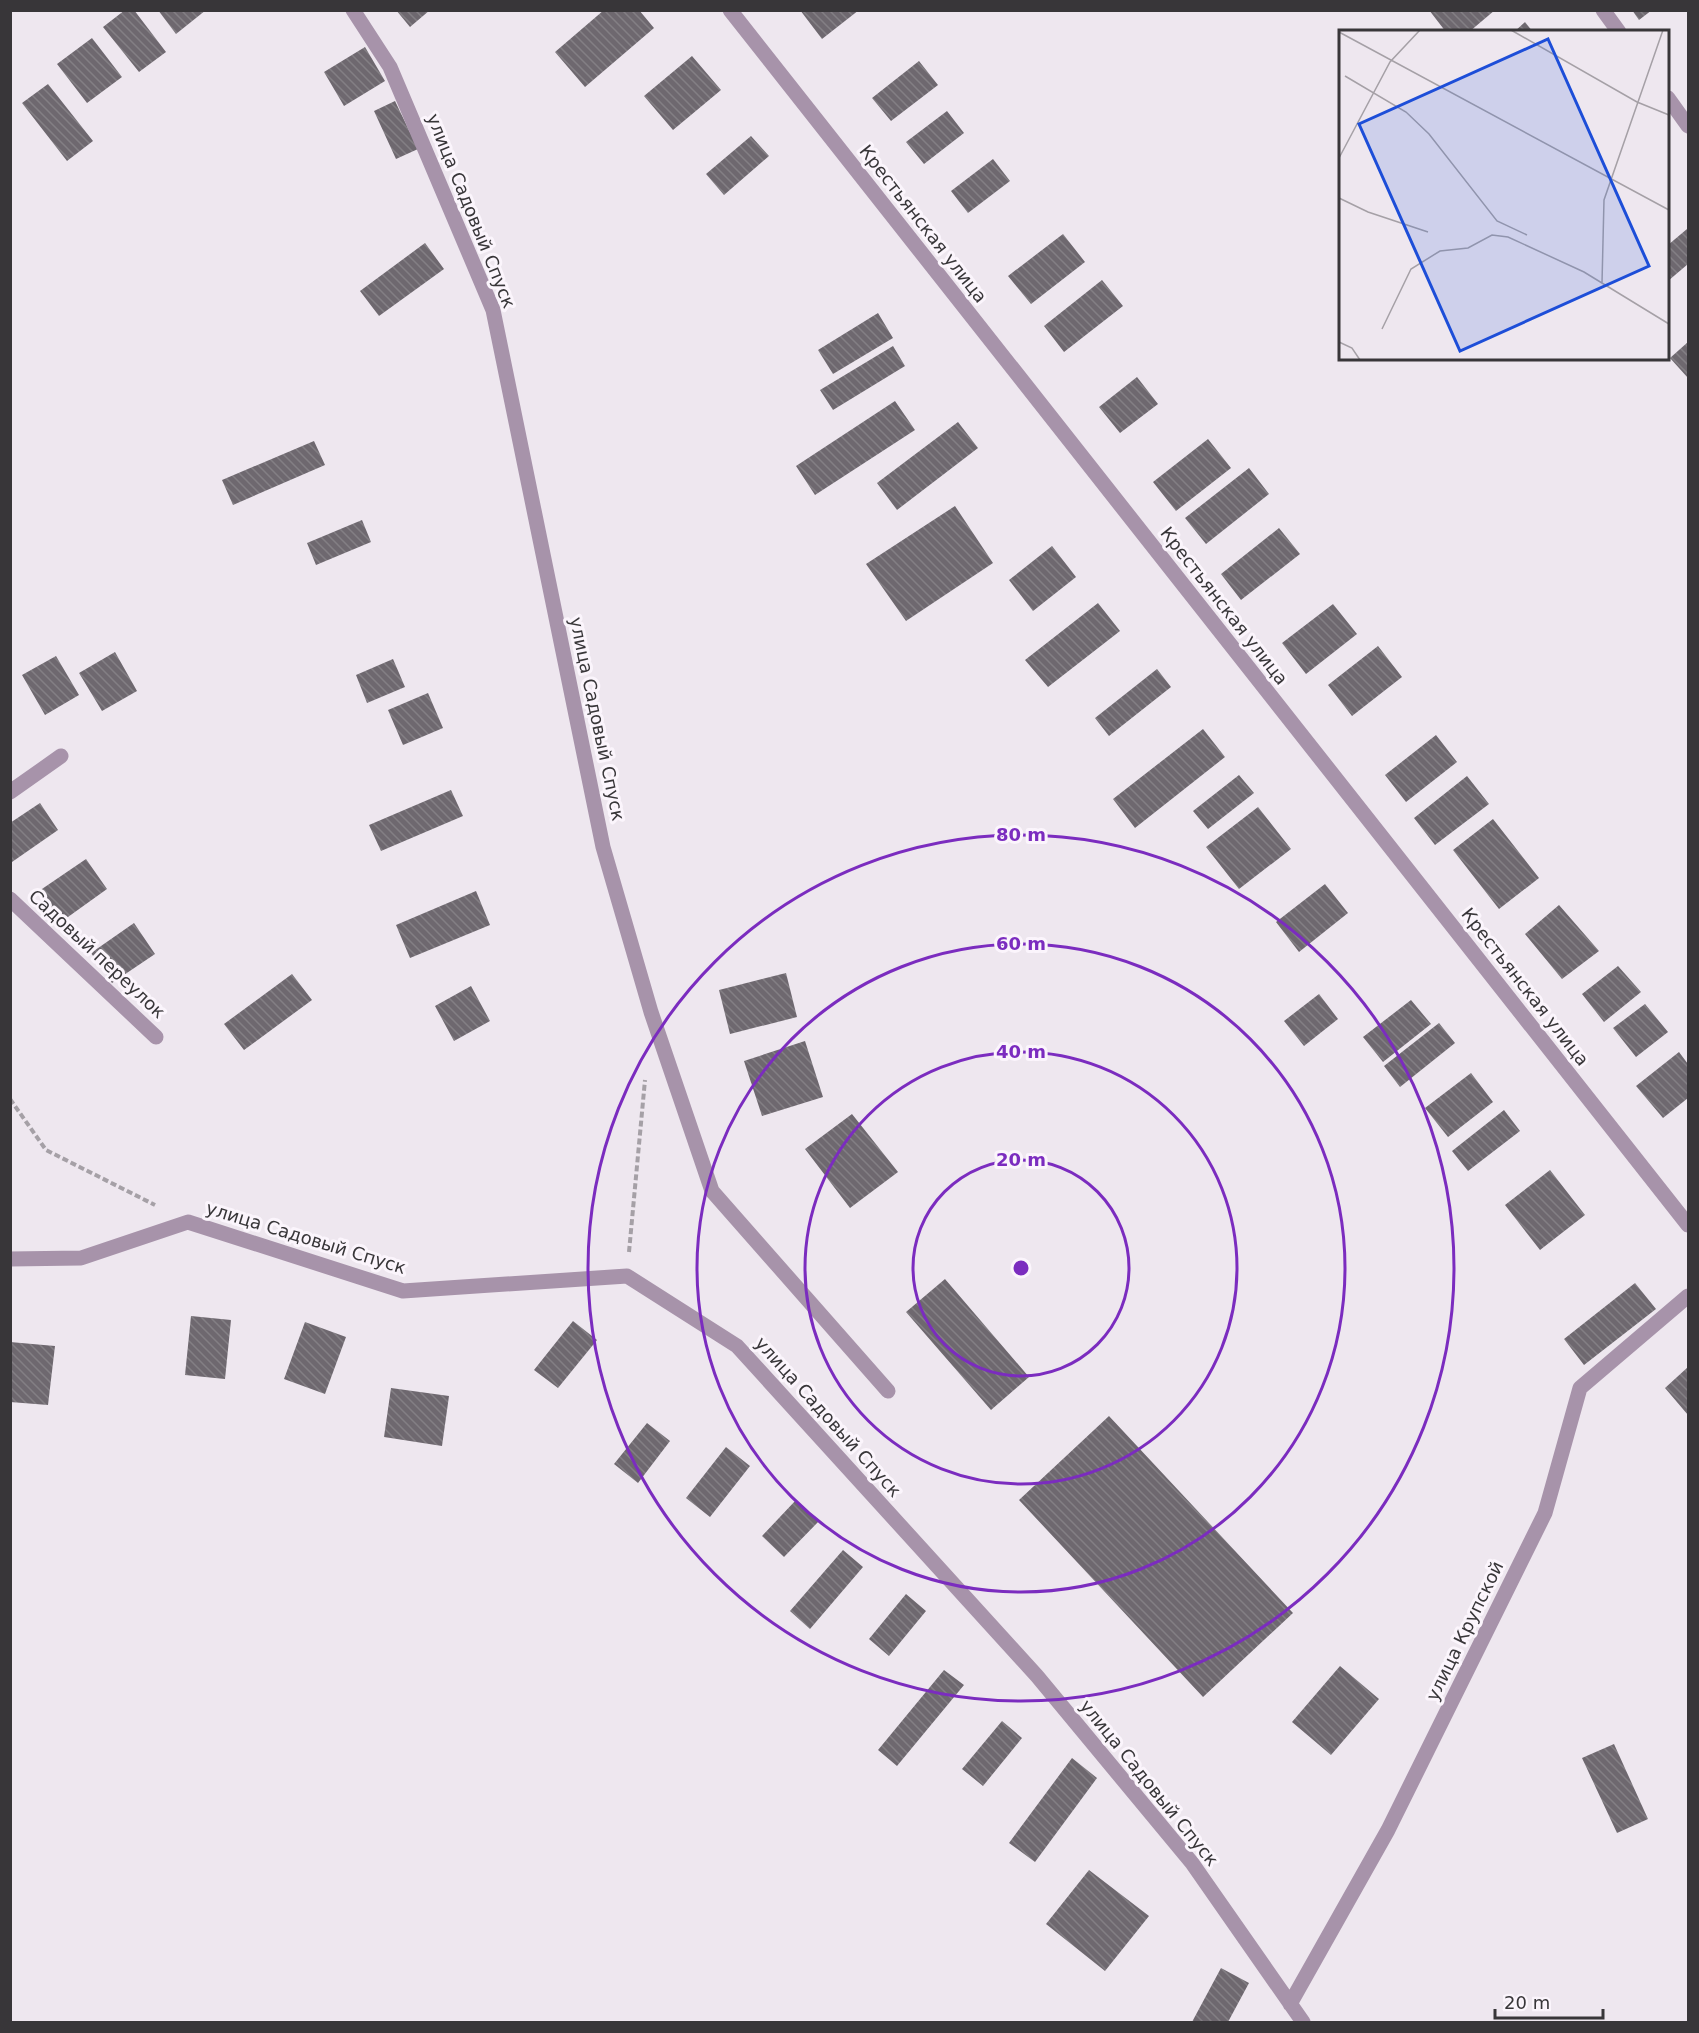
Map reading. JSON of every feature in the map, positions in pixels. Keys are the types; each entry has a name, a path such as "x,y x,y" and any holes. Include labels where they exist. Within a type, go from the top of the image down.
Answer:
{"street":[{"name":"улица Садовый Спуск","path":"353,10 390,67 493,310 603,848 651,1012 712,1191 888,1391"},
{"name":"Крестьянская улица","path":"730,10 1689,1225"},
{"path":"1603,10 1617,30"},
{"path":"1669,99 1689,126"},
{"path":"10,792 61,756"},
{"name":"Садовый переулок","path":"10,899 156,1037"},
{"name":"улица Садовый Спуск","path":"10,1259 81,1258 188,1222 403,1291 627,1276 737,1346 745,1354 1036,1676 1192,1863 1303,2022"},
{"name":"улица Крупской","path":"1290,2004 1388,1830 1545,1514 1580,1388 1689,1296"}],"path":[{"path":"627,1276 646,1070"},
{"path":"10,1099 46,1150 188,1222"}],"building":[{"path":"125,10 134,10 166,52 139,72 103,27"},
{"path":"158,10 206,10 176,34"},
{"path":"396,10 430,10 410,27"},
{"path":"604,10 639,10 654,28 585,87 555,52"},
{"path":"800,10 859,10 822,39"},
{"path":"1429,10 1495,10 1471,30 1444,30"},
{"path":"1632,10 1652,10 1639,20"},
{"path":"1525,22 1531,30 1516,30"},
{"path":"92,38 122,77 87,103 57,64"},
{"path":"365,47 385,81 344,106 324,72"},
{"path":"692,56 721,90 673,130 644,96"},
{"path":"919,61 938,85 891,121 872,98"},
{"path":"48,84 93,141 67,161 22,103"},
{"path":"395,101 418,149 396,159 374,111"},
{"path":"947,111 964,133 924,164 906,142"},
{"path":"751,136 769,156 724,195 706,174"},
{"path":"993,159 1010,181 968,213 951,191"},
{"path":"1687,229 1688,264 1669,280 1669,244"},
{"path":"1063,234 1085,262 1031,304 1008,276"},
{"path":"425,243 444,269 379,316 360,291"},
{"path":"1102,280 1123,306 1064,352 1044,326"},
{"path":"878,313 893,338 833,374 818,350"},
{"path":"1688,342 1688,378 1670,358"},
{"path":"893,346 905,366 833,410 820,390"},
{"path":"1137,377 1158,404 1120,433 1099,407"},
{"path":"895,401 915,430 815,495 796,466"},
{"path":"958,422 978,448 897,510 877,483"},
{"path":"1208,439 1231,468 1176,511 1153,482"},
{"path":"314,441 325,465 233,505 222,480"},
{"path":"1249,468 1269,494 1206,544 1185,518"},
{"path":"955,506 993,563 906,621 866,564"},
{"path":"362,520 371,542 316,565 307,543"},
{"path":"1279,528 1300,554 1241,600 1221,574"},
{"path":"1052,546 1076,577 1033,611 1009,580"},
{"path":"1098,603 1120,631 1048,687 1025,660"},
{"path":"1333,604 1357,634 1306,674 1282,643"},
{"path":"1378,646 1402,677 1352,716 1328,685"},
{"path":"115,652 137,691 102,711 79,673"},
{"path":"56,656 79,695 45,715 22,675"},
{"path":"393,659 405,687 367,703 356,675"},
{"path":"1157,669 1171,687 1109,736 1095,718"},
{"path":"428,693 443,728 403,745 388,710"},
{"path":"1203,729 1225,757 1135,828 1113,799"},
{"path":"1436,735 1457,762 1406,802 1385,775"},
{"path":"1239,775 1254,793 1208,829 1193,811"},
{"path":"1467,776 1489,804 1435,845 1414,818"},
{"path":"451,790 463,816 381,851 369,825"},
{"path":"40,803 58,830 12,862 10,823"},
{"path":"1258,807 1291,849 1239,889 1206,847"},
{"path":"1493,819 1539,878 1499,909 1453,850"},
{"path":"86,859 107,889 61,922 39,891"},
{"path":"1325,884 1348,913 1299,952 1276,922"},
{"path":"476,891 490,925 410,958 396,925"},
{"path":"1559,905 1599,951 1562,979 1525,934"},
{"path":"134,923 155,954 112,983 91,953"},
{"path":"1618,966 1641,992 1604,1022 1582,994"},
{"path":"786,973 797,1017 730,1034 719,990"},
{"path":"292,974 312,1000 244,1050 224,1024"},
{"path":"471,986 490,1021 454,1041 435,1006"},
{"path":"1319,994 1338,1019 1304,1046 1284,1021"},
{"path":"1411,1000 1431,1024 1383,1062 1363,1037"},
{"path":"1645,1004 1668,1032 1636,1057 1613,1028"},
{"path":"1439,1023 1455,1043 1400,1087 1384,1066"},
{"path":"805,1041 823,1097 762,1116 744,1061"},
{"path":"1679,1052 1688,1064 1688,1098 1663,1118 1636,1086"},
{"path":"1471,1073 1493,1102 1448,1137 1425,1108"},
{"path":"1504,1110 1520,1131 1468,1171 1452,1151"},
{"path":"852,1114 898,1172 850,1208 805,1149"},
{"path":"1550,1170 1585,1215 1540,1250 1505,1205"},
{"path":"945,1279 1029,1377 991,1410 906,1312"},
{"path":"1635,1283 1656,1309 1584,1365 1564,1339"},
{"path":"191,1316 231,1320 225,1379 185,1375"},
{"path":"573,1321 597,1340 558,1388 534,1370"},
{"path":"305,1322 346,1337 325,1394 284,1379"},
{"path":"10,1342 55,1346 48,1405 10,1402"},
{"path":"1688,1367 1688,1415 1665,1388"},
{"path":"391,1388 449,1396 442,1446 384,1437"},
{"path":"1109,1416 1293,1613 1203,1697 1019,1500"},
{"path":"647,1423 670,1441 638,1483 614,1464"},
{"path":"726,1447 750,1466 710,1517 686,1498"},
{"path":"796,1500 819,1521 784,1557 762,1536"},
{"path":"843,1550 863,1567 810,1629 790,1611"},
{"path":"906,1594 926,1611 889,1656 869,1639"},
{"path":"1340,1666 1379,1699 1331,1755 1292,1722"},
{"path":"944,1670 964,1685 897,1766 878,1750"},
{"path":"1002,1721 1022,1738 983,1786 962,1769"},
{"path":"1614,1744 1648,1819 1617,1833 1582,1758"},
{"path":"1072,1758 1097,1778 1035,1862 1009,1843"},
{"path":"1089,1870 1149,1916 1105,1971 1046,1924"},
{"path":"1221,1968 1249,1983 1228,2022 1192,2022"}]}
